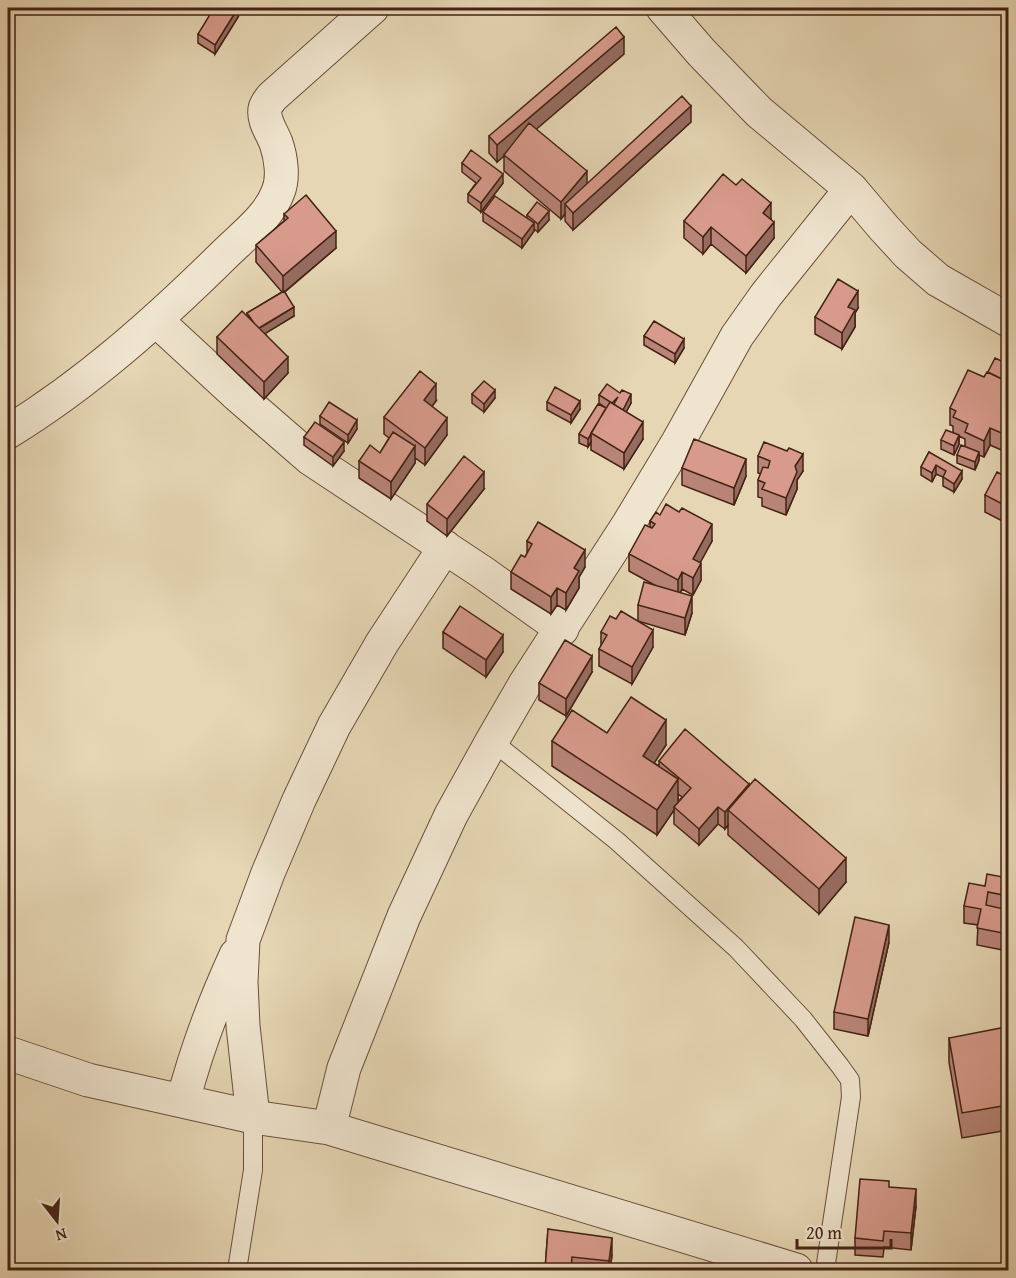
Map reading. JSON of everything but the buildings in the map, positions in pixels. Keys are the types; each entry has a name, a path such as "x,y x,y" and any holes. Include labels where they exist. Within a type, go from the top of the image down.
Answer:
{"street":[{"path":"8,432 45,409 156,320 258,221 279,191 281,166 277,144 267,122 266,106 272,97 372,8"},
{"path":"663,8 701,52 759,111 851,189 908,254 938,280 1008,320"},
{"path":"329,1128 344,1068 404,916 451,814 525,684 562,629 678,442 737,336 766,295 851,189"},
{"path":"156,320 311,459 445,547 562,629"},
{"path":"183,1101 193,1063 220,991 243,940 294,811 334,726 382,643 445,547"},
{"path":"243,940 241,982 243,1026 253,1117"},
{"path":"8,1053 87,1080 253,1117 329,1128 796,1270"}],"lane":[{"path":"492,741 618,841 736,948 803,1019 850,1080 851,1097 825,1270"},
{"path":"237,1270 253,1170 253,1117"}]}
